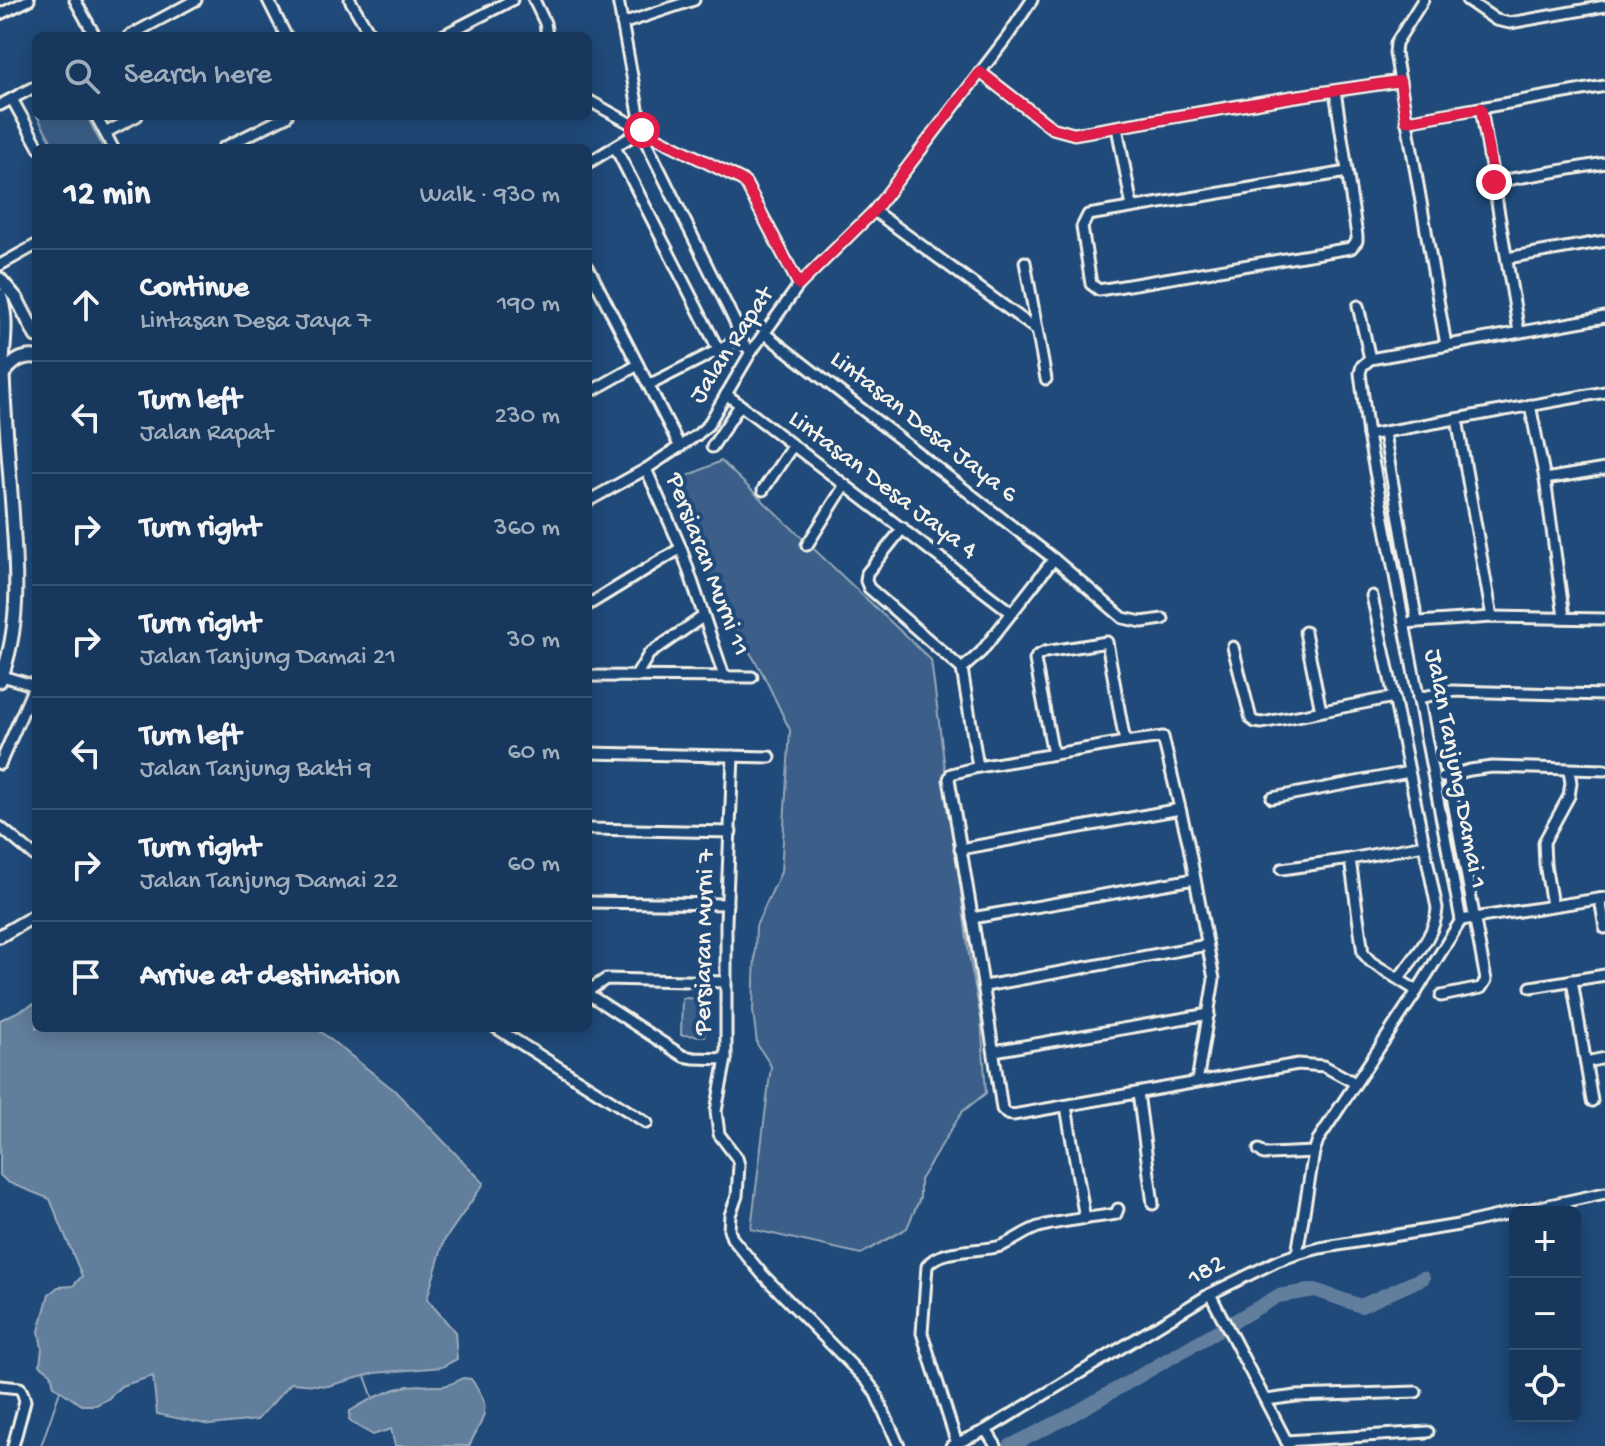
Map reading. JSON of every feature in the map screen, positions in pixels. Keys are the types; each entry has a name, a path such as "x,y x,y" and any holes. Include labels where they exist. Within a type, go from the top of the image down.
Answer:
{"main road":[{"path":"0,279 17,299 32,328"},
{"path":"0,295 6,326 3,374 16,563 13,632 5,649 1,679"},
{"path":"3,374 15,361 24,356 32,357"},
{"path":"0,936 32,917"}],"street":[{"path":"1,0 3,12 29,0"},
{"path":"75,0 93,32"},
{"path":"136,32 196,0"},
{"path":"268,0 284,32"},
{"path":"350,0 369,32"},
{"path":"450,32 512,0"},
{"path":"534,0 546,32"},
{"path":"618,0 646,142 735,322 740,339 751,352"},
{"path":"622,24 663,5 694,0"},
{"name":"Jalan Rapat","path":"592,499 646,469 708,425 751,352 799,285 874,211 1032,0"},
{"path":"1423,0 1396,43 1395,53 1446,345"},
{"path":"1467,0 1496,20 1510,23 1605,6"},
{"path":"980,72 1052,128 1074,134 1400,81"},
{"path":"1406,121 1605,86"},
{"path":"0,105 32,88"},
{"path":"1335,91 1357,236 1357,241 1348,249 1099,290 1091,284 1082,224 1088,215 1347,172"},
{"path":"12,99 37,144"},
{"path":"592,102 742,180 799,285"},
{"path":"1481,108 1519,332"},
{"path":"98,120 111,144"},
{"path":"105,133 129,120"},
{"path":"231,144 279,120"},
{"path":"1117,127 1132,207"},
{"path":"592,161 642,130"},
{"path":"615,147 718,349"},
{"path":"1494,182 1605,163"},
{"path":"874,211 1037,330"},
{"path":"1507,258 1605,241"},
{"path":"2,262 32,247"},
{"path":"1025,262 1046,379"},
{"path":"592,275 680,447"},
{"path":"1358,306 1370,359 1605,317"},
{"name":"Lintasan Desa Jaya 6","path":"764,333 1054,559 1123,618 1142,622 1163,619"},
{"path":"649,385 740,339"},
{"name":"Jalan Tanjung Damai 1","path":"1297,1254 1318,1140 1461,920 1368,435 1360,373 1362,366 1370,359"},
{"path":"592,391 638,365"},
{"path":"1368,435 1605,392"},
{"path":"0,406 5,393"},
{"name":"Lintasan Desa Jaya 4","path":"726,394 1012,613"},
{"path":"712,447 740,405"},
{"path":"1530,405 1545,479 1564,617"},
{"path":"1457,419 1492,617"},
{"path":"1384,433 1417,622"},
{"path":"763,490 793,445"},
{"path":"0,449 9,461"},
{"name":"Persiaran Murni 11","path":"646,469 681,548 724,676"},
{"path":"1545,479 1605,469"},
{"path":"807,545 845,485"},
{"path":"903,528 867,573 866,581 869,588 962,669 978,767"},
{"path":"592,603 681,548"},
{"path":"962,669 981,652 1054,559"},
{"path":"1372,596 1437,908 1431,932 1399,978"},
{"path":"636,676 649,654 704,616"},
{"path":"1404,623 1492,617 1605,619"},
{"path":"1305,632 1321,711"},
{"path":"1053,754 1035,660 1045,652 1107,642 1125,742"},
{"path":"1233,647 1253,721 1262,723 1394,697"},
{"path":"592,676 752,677"},
{"path":"1,679 32,684"},
{"path":"1418,698 1452,691 1605,695"},
{"path":"0,764 32,694"},
{"path":"1197,1082 1214,979 1164,739 1125,742 951,774 949,779 985,986 1002,1109 1007,1114 1066,1106 1298,1064 1316,1064 1332,1069 1355,1083"},
{"path":"592,753 770,757"},
{"name":"Persiaran Murni 7","path":"733,756 727,904 726,1059 716,1111 718,1129 739,1165 737,1196 729,1223 732,1238 762,1274 867,1381 899,1446"},
{"path":"1435,778 1492,767 1605,770"},
{"path":"1552,905 1544,842 1569,796 1569,770"},
{"path":"1272,798 1409,772"},
{"path":"1441,996 1468,992 1484,985 1486,977 1448,775"},
{"path":"960,849 1180,809"},
{"path":"0,827 32,854"},
{"path":"592,829 731,832"},
{"path":"1282,869 1424,845"},
{"path":"1350,859 1363,953 1371,962 1417,991"},
{"path":"972,918 1194,879"},
{"path":"1461,920 1602,898 1605,928"},
{"path":"592,902 727,904"},
{"path":"985,986 1207,945"},
{"path":"1531,987 1605,975"},
{"path":"592,990 606,979 726,982"},
{"path":"1572,980 1592,1101"},
{"path":"592,996 683,1056 726,1059"},
{"path":"994,1051 1209,1014"},
{"path":"502,1032 647,1123"},
{"path":"1586,1062 1605,1058"},
{"path":"1138,1093 1153,1204"},
{"path":"1066,1106 1085,1219"},
{"path":"1259,1150 1264,1154 1314,1152"},
{"name":"182","path":"1544,1206 1605,1193"},
{"path":"954,1445 922,1333 927,1266 934,1258 996,1247 1041,1226 1116,1214 1118,1209"},
{"name":"182","path":"954,1445 986,1430 1229,1283 1297,1254 1509,1213"},
{"path":"1210,1294 1288,1444 1428,1432"},
{"path":"0,1386 20,1388 25,1401 13,1446"},
{"path":"1266,1400 1327,1394 1416,1392"},
{"path":"986,1430 996,1446"}],"shaded area":[{"path":"39,120 89,120 101,144 53,144"},
{"path":"721,461 931,660 969,955 981,1018 986,1093 962,1112 920,1180 920,1198 907,1228 861,1254 751,1229 771,1066 757,1044 753,1010 756,926 781,872 790,730 763,674 723,608 676,481"},
{"path":"682,998 707,999 705,1036 681,1035"},
{"path":"32,1005 32,1032 321,1032 394,1090 484,1183 444,1241 427,1299 455,1332 457,1359 442,1367 375,1373 328,1386 291,1383 257,1420 210,1425 157,1414 153,1376 121,1386 108,1399 96,1405 81,1405 54,1386 51,1373 40,1365 42,1348 39,1331 49,1294 58,1287 73,1286 82,1276 50,1199 7,1182 0,1175 0,1020"},
{"path":"463,1378 471,1379 484,1405 482,1419 469,1446 395,1446 391,1429 373,1435 349,1419 350,1411 393,1390 416,1385 447,1385"}],"waterway":[{"path":"1010,1446 1068,1417 1278,1296 1315,1290 1361,1306 1423,1278"},
{"path":"365,1376 373,1398"},
{"path":"41,1446 60,1391"}],"route":[{"path":"642,130 742,180 799,285 874,211 980,72 1052,128 1074,134 1400,81 1406,121 1481,108 1494,182"}]}
